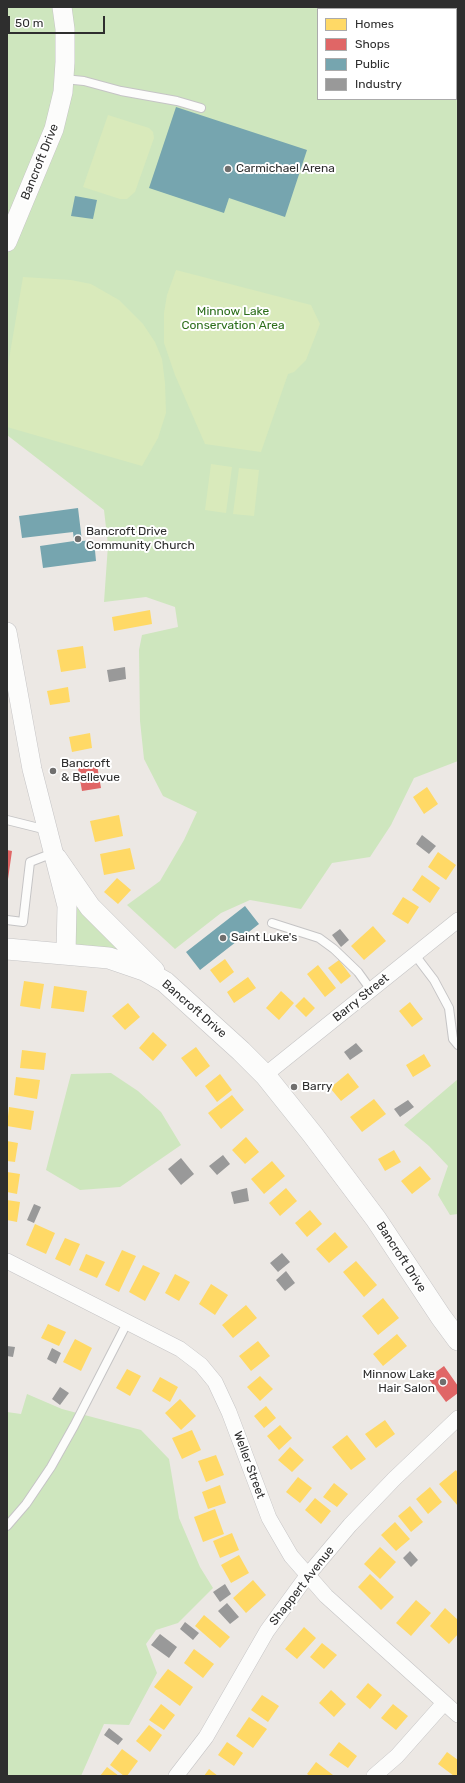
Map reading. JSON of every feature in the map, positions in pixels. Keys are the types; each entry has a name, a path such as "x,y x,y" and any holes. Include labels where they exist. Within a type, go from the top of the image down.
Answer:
{"main road":[{"path":"55,856 90,907 165,982"},
{"name":"Bancroft Drive","path":"7,949 109,958 144,970 165,982 236,1046 265,1076 313,1135 376,1218 441,1317 458,1340"}],"street":[{"name":"Bancroft Drive","path":"7,242 54,130 64,80 65,29 62,7"},
{"path":"7,632 16,696 32,769 67,906 66,954"},
{"name":"Barry Street","path":"265,1076 458,920"},
{"name":"Weller Street","path":"7,1261 160,1339 193,1357 201,1365 215,1382 229,1412 269,1518 291,1556 326,1596 458,1715"},
{"name":"Shappert Avenue","path":"176,1776 206,1737 267,1631 307,1576 350,1525 394,1479 458,1418"},
{"path":"374,1776 406,1746 444,1703"}],"lane":[{"path":"64,80 84,82 121,91 177,101 201,108"},
{"path":"7,820 48,830"},
{"path":"7,920 23,922 30,862 55,856"},
{"path":"272,923 319,938 334,949 358,972 371,990"},
{"path":"415,955 434,980 449,1008 453,1039 458,1045"},
{"path":"7,1526 26,1504 51,1466 74,1426 127,1323"}],"green space":[{"name":"Minnow Lake Conservation Area","path":"7,7 458,7 458,761 414,778 391,825 370,857 332,863 301,909 250,900 221,913 175,949 127,905 160,881 184,840 197,812 163,796 144,759 140,721 139,650 142,635 178,627 175,607 146,597 104,602 108,545 104,510 7,435"},
{"path":"108,115 149,128 153,132 154,138 135,192 127,199 120,199 83,187"},
{"path":"176,270 311,305 320,324 306,360 294,372 288,374 261,452 205,444 175,375 164,343 164,313 167,295"},
{"path":"23,277 71,280 91,284 119,300 143,324 155,342 162,359 165,383 166,413 158,438 142,466 7,427 7,371"},
{"path":"211,464 232,467 226,513 205,510"},
{"path":"239,468 259,470 254,516 233,514"},
{"path":"68,905 90,906 165,980 68,953"},
{"path":"111,1073 138,1091 161,1112 181,1145 120,1187 80,1190 46,1170 71,1074"},
{"path":"458,1079 458,1214 450,1215 438,1195 448,1166 429,1146 404,1125"},
{"path":"27,1394 62,1409 141,1430 169,1459 179,1518 200,1567 213,1588 178,1623 156,1630 146,1644 157,1673 129,1725 104,1724 81,1776 7,1776 7,1412 21,1414"}],"building: Homes":[{"path":"150,610 152,624 114,631 112,617"},
{"path":"83,646 86,668 61,672 57,650"},
{"path":"68,687 70,702 50,705 47,691"},
{"path":"90,733 92,748 72,752 69,737"},
{"path":"427,787 438,804 424,814 413,797"},
{"path":"119,815 123,836 95,842 90,821"},
{"path":"130,848 135,869 104,875 100,854"},
{"path":"438,852 456,865 446,880 428,867"},
{"path":"422,875 440,888 430,903 412,890"},
{"path":"117,878 131,890 118,904 104,892"},
{"path":"403,897 419,907 408,924 392,914"},
{"path":"373,926 386,941 364,960 351,946"},
{"path":"225,959 234,972 220,983 210,970"},
{"path":"339,960 351,976 341,984 328,968"},
{"path":"318,965 336,988 325,997 307,974"},
{"path":"248,977 256,988 234,1003 227,992"},
{"path":"24,981 44,984 40,1009 20,1006"},
{"path":"54,986 87,991 84,1012 51,1008"},
{"path":"281,991 294,1003 279,1020 266,1008"},
{"path":"304,997 315,1008 306,1017 295,1006"},
{"path":"410,1002 423,1019 412,1027 399,1011"},
{"path":"128,1003 140,1017 125,1030 112,1016"},
{"path":"153,1032 167,1045 153,1061 139,1048"},
{"path":"196,1047 210,1066 196,1077 181,1058"},
{"path":"22,1050 46,1053 44,1070 20,1068"},
{"path":"424,1054 431,1066 413,1077 406,1065"},
{"path":"348,1073 359,1087 341,1101 330,1088"},
{"path":"220,1074 232,1090 217,1102 205,1086"},
{"path":"16,1077 40,1080 37,1099 14,1095"},
{"path":"232,1095 244,1110 221,1129 208,1113"},
{"path":"374,1099 386,1114 362,1132 350,1117"},
{"path":"9,1107 34,1111 31,1130 7,1126"},
{"path":"246,1137 259,1152 245,1164 232,1150"},
{"path":"7,1141 18,1143 15,1162 7,1161"},
{"path":"394,1150 401,1162 385,1171 378,1159"},
{"path":"272,1161 285,1176 264,1194 251,1179"},
{"path":"420,1166 431,1179 412,1194 401,1181"},
{"path":"7,1172 20,1174 17,1194 7,1192"},
{"path":"286,1188 297,1201 280,1216 269,1203"},
{"path":"7,1200 20,1202 17,1222 7,1220"},
{"path":"310,1210 322,1224 307,1237 295,1223"},
{"path":"35,1224 55,1233 46,1254 26,1245"},
{"path":"335,1232 348,1247 329,1263 316,1249"},
{"path":"65,1238 80,1244 70,1266 55,1259"},
{"path":"122,1250 136,1256 119,1292 105,1285"},
{"path":"86,1254 105,1262 97,1278 79,1270"},
{"path":"356,1261 377,1285 364,1297 343,1272"},
{"path":"143,1265 160,1273 145,1301 129,1292"},
{"path":"175,1274 190,1282 179,1301 165,1293"},
{"path":"211,1284 228,1295 215,1315 199,1304"},
{"path":"383,1298 399,1318 378,1335 362,1316"},
{"path":"246,1305 257,1318 233,1338 222,1325"},
{"path":"48,1324 66,1332 59,1346 41,1338"},
{"path":"397,1334 407,1346 383,1366 373,1354"},
{"path":"75,1339 92,1348 81,1371 63,1362"},
{"path":"258,1341 270,1356 251,1371 239,1356"},
{"path":"127,1369 141,1376 130,1396 116,1388"},
{"path":"260,1376 273,1389 260,1401 247,1387"},
{"path":"160,1377 178,1387 170,1402 152,1391"},
{"path":"180,1399 196,1416 181,1430 165,1413"},
{"path":"266,1406 276,1418 264,1428 254,1416"},
{"path":"385,1420 395,1434 376,1448 365,1434"},
{"path":"280,1425 292,1438 279,1450 267,1436"},
{"path":"192,1430 201,1450 182,1459 172,1438"},
{"path":"347,1435 366,1459 351,1470 332,1447"},
{"path":"290,1447 304,1460 292,1472 278,1460"},
{"path":"216,1455 224,1475 206,1482 198,1461"},
{"path":"456,1470 458,1473 458,1506 439,1484"},
{"path":"298,1477 312,1488 300,1503 286,1492"},
{"path":"334,1483 348,1494 337,1507 323,1497"},
{"path":"220,1485 226,1503 208,1509 202,1492"},
{"path":"430,1487 442,1502 428,1514 416,1499"},
{"path":"315,1498 331,1511 321,1524 305,1510"},
{"path":"410,1506 423,1522 411,1532 398,1516"},
{"path":"215,1509 224,1534 203,1542 194,1517"},
{"path":"395,1522 410,1539 396,1551 381,1535"},
{"path":"232,1533 239,1550 220,1558 213,1541"},
{"path":"380,1547 396,1562 380,1579 364,1564"},
{"path":"239,1555 249,1573 231,1583 221,1565"},
{"path":"370,1574 394,1597 381,1610 358,1587"},
{"path":"253,1580 266,1595 246,1613 233,1598"},
{"path":"416,1600 431,1613 411,1636 396,1623"},
{"path":"445,1608 458,1620 458,1634 449,1644 430,1626"},
{"path":"204,1615 230,1637 220,1648 195,1626"},
{"path":"304,1627 316,1638 297,1659 285,1649"},
{"path":"322,1643 337,1655 324,1669 310,1657"},
{"path":"194,1649 214,1664 203,1678 184,1663"},
{"path":"168,1669 193,1687 180,1706 154,1687"},
{"path":"368,1683 382,1695 370,1709 356,1697"},
{"path":"331,1690 346,1704 334,1717 319,1703"},
{"path":"262,1695 279,1706 268,1722 251,1710"},
{"path":"161,1704 175,1715 164,1730 149,1720"},
{"path":"393,1704 408,1716 396,1730 381,1718"},
{"path":"249,1717 267,1729 253,1748 236,1736"},
{"path":"149,1725 162,1735 150,1752 136,1741"},
{"path":"227,1742 243,1753 234,1766 218,1755"},
{"path":"339,1742 357,1756 348,1768 329,1755"},
{"path":"122,1749 138,1761 127,1776 124,1776 110,1765"},
{"path":"447,1752 458,1760 458,1776 454,1776 438,1764"},
{"path":"316,1762 333,1775 310,1776 307,1774"},
{"path":"107,1767 119,1776 100,1776"},
{"path":"209,1769 218,1776 204,1776"}],"building: Shops":[{"path":"97,765 101,788 82,791 78,768"},
{"path":"7,850 12,851 8,879 7,879"},
{"name":"Minnow Lake Hair Salon","path":"444,1366 458,1386 458,1393 446,1402 428,1378"}],"building: Public":[{"name":"Carmichael Arena","path":"176,107 307,150 285,217 229,198 224,213 149,188"},
{"path":"75,196 97,200 93,219 71,216"},
{"name":"Bancroft Drive Community Church","path":"78,508 82,541 94,540 96,561 43,568 40,546 74,541 73,532 22,538 19,516"},
{"name":"Saint Luke's","path":"245,906 259,924 200,970 186,952"}],"building: Industry":[{"path":"125,667 126,679 109,682 107,670"},
{"path":"422,835 436,846 429,854 416,844"},
{"path":"340,929 349,940 341,947 332,935"},
{"path":"356,1043 363,1051 350,1060 344,1052"},
{"path":"408,1100 414,1107 400,1117 394,1109"},
{"path":"223,1155 230,1164 217,1175 209,1166"},
{"path":"181,1158 194,1174 181,1185 168,1169"},
{"path":"247,1188 249,1201 234,1204 231,1192"},
{"path":"34,1204 41,1207 34,1223 27,1220"},
{"path":"282,1253 290,1262 278,1272 270,1263"},
{"path":"286,1271 295,1283 285,1291 276,1280"},
{"path":"7,1346 15,1347 13,1357 7,1356"},
{"path":"52,1348 61,1353 56,1364 47,1359"},
{"path":"60,1387 69,1393 60,1405 52,1399"},
{"path":"410,1551 418,1560 411,1567 403,1558"},
{"path":"225,1584 231,1594 220,1602 213,1592"},
{"path":"227,1603 239,1617 230,1624 218,1611"},
{"path":"185,1622 199,1633 193,1640 180,1629"},
{"path":"160,1634 177,1647 169,1658 151,1645"},
{"path":"109,1728 123,1739 118,1745 104,1735"}],"place":[{"name":"Carmichael Arena","path":"228,169"},
{"name":"Bancroft Drive Community Church","path":"78,539"},
{"name":"Bancroft & Bellevue","path":"53,771"},
{"name":"Saint Luke's","path":"223,938"},
{"name":"Barry","path":"294,1087"},
{"name":"Minnow Lake Hair Salon","path":"443,1382"}]}
